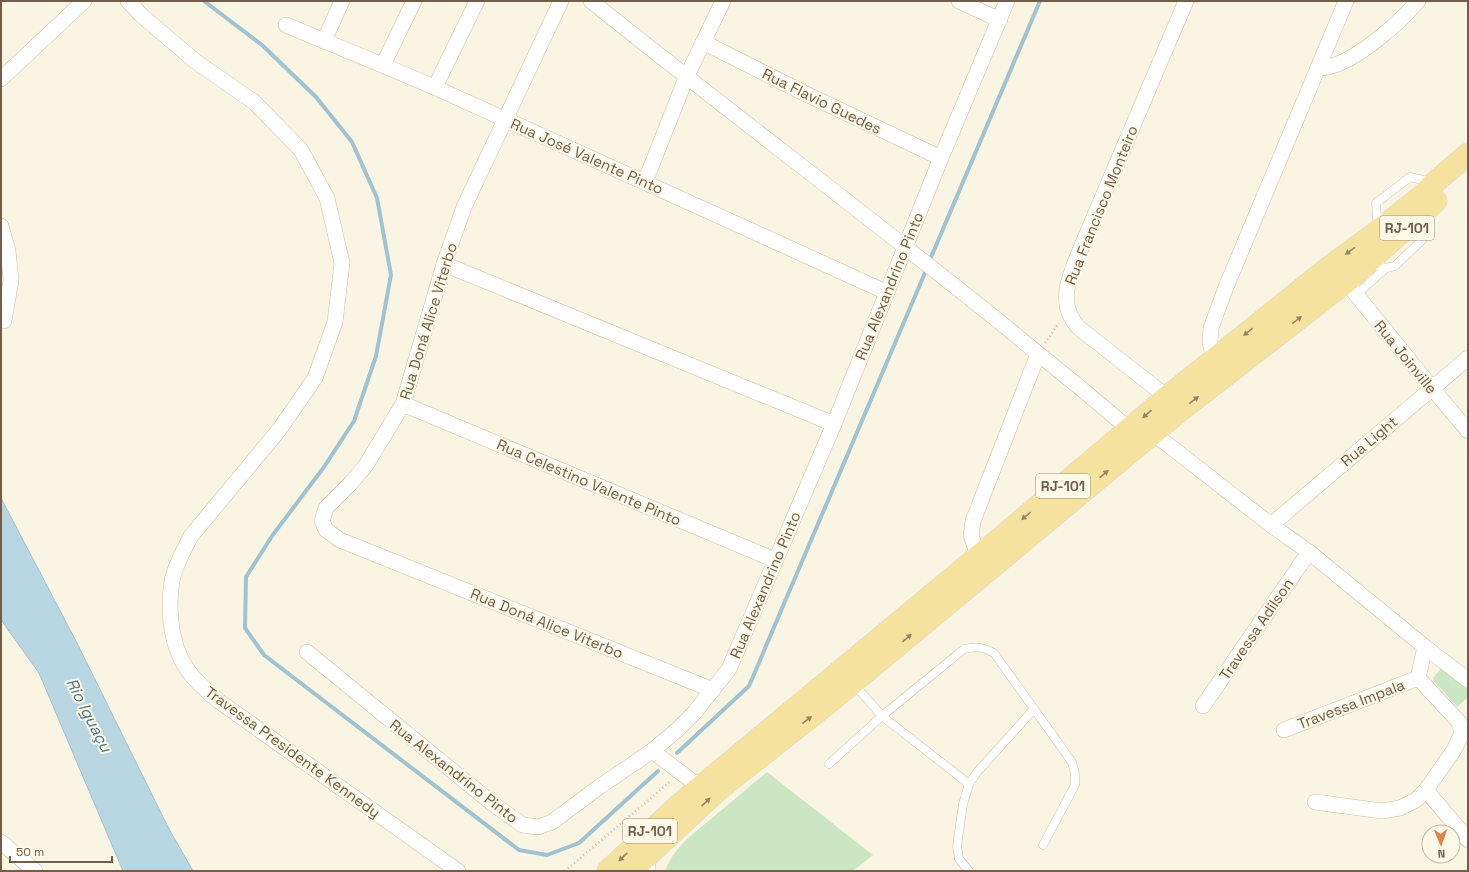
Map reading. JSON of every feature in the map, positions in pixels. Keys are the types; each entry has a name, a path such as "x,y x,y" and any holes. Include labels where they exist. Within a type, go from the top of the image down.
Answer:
{"main road":[{"name":"RJ-101","path":"631,871 651,862 718,790 852,683 1187,405 1351,289 1376,266 1428,199 1468,154"},
{"name":"RJ-101","path":"608,871 700,787 1130,430 1167,397 1328,268 1378,231 1468,172"}],"street":[{"path":"1,80 84,1"},
{"name":"Travessa Presidente Kennedy","path":"128,1 141,15 195,61 254,102 301,150 327,198 342,263 335,322 315,378 279,430 191,536 180,556 172,580 170,603 172,632 179,656 194,679 220,702 458,871"},
{"path":"324,41 342,1"},
{"path":"383,65 414,1"},
{"path":"435,87 477,1"},
{"name":"Rua Doná Alice Viterbo","path":"560,1 464,207 444,264 403,404 366,465 351,483 326,508 322,521 326,530 340,540 713,690"},
{"path":"591,1 686,78 953,284 1130,430"},
{"path":"644,182 686,78 723,1"},
{"path":"959,1 1000,20"},
{"name":"Rua Alexandrino Pinto","path":"307,652 493,804 523,825 538,827 552,822 599,786 652,751 677,730 695,712 729,669 834,424 941,158 1008,1"},
{"name":"Rua Francisco Monteiro","path":"1067,311 1067,294 1070,278 1186,1"},
{"path":"1214,360 1210,342 1211,328 1226,287 1346,1"},
{"path":"1318,68 1334,66 1354,56 1393,26 1418,1"},
{"name":"Rua José Valente Pinto","path":"286,26 383,65 435,87 480,109 505,118 886,292"},
{"name":"Rua Flavio Guedes","path":"703,42 804,93 941,158"},
{"path":"1,226 8,251 11,280 4,320"},
{"path":"444,264 834,424"},
{"name":"Rua Joinville","path":"1351,289 1468,431"},
{"path":"1067,311 1070,318 1079,328 1167,397"},
{"path":"978,556 971,535 972,521 1038,354"},
{"name":"Rua Light","path":"1271,525 1468,358"},
{"name":"Rua Celestino Valente Pinto","path":"403,404 775,560"},
{"path":"1153,433 1271,525 1309,552 1425,647 1468,680"},
{"name":"Travessa Adilson","path":"1203,706 1309,552"},
{"name":"Travessa Impala","path":"1418,678 1425,647"},
{"name":"Travessa Impala","path":"1284,730 1418,678"},
{"name":"Travessa Impala","path":"1315,802 1382,811 1400,808 1416,800 1426,790 1454,750 1462,733 1459,722 1418,678"},
{"path":"652,751 700,787"},
{"path":"1426,790 1468,840"},
{"path":"1,842 35,871"}],"lane":[{"path":"829,764 882,716 964,650 975,647 986,649 994,653 1072,762 1075,774 1074,785 1043,845"},
{"path":"852,683 882,716 969,784"},
{"path":"969,871 960,859 957,846 963,804 969,784 978,771 1034,709"}],"path":[{"path":"1038,354 1067,311"},
{"path":"565,871 680,772"}],"green space":[{"path":"1441,668 1468,685 1468,697 1457,707 1434,681 1433,678"},
{"path":"767,772 873,855 853,871 665,871 674,854 687,839"}],"water":[{"name":"Rio Iguaçu","path":"1,498 77,643 168,827 193,871 123,871 39,673 1,620"}],"waterway":[{"path":"204,1 262,45 316,97 352,142 377,198 391,275 376,356 354,421 324,467 272,536 246,577 245,628 264,655 519,850 547,855 579,843 658,771"},
{"path":"929,262 1040,1"},
{"path":"677,753 749,686 927,268"}]}
